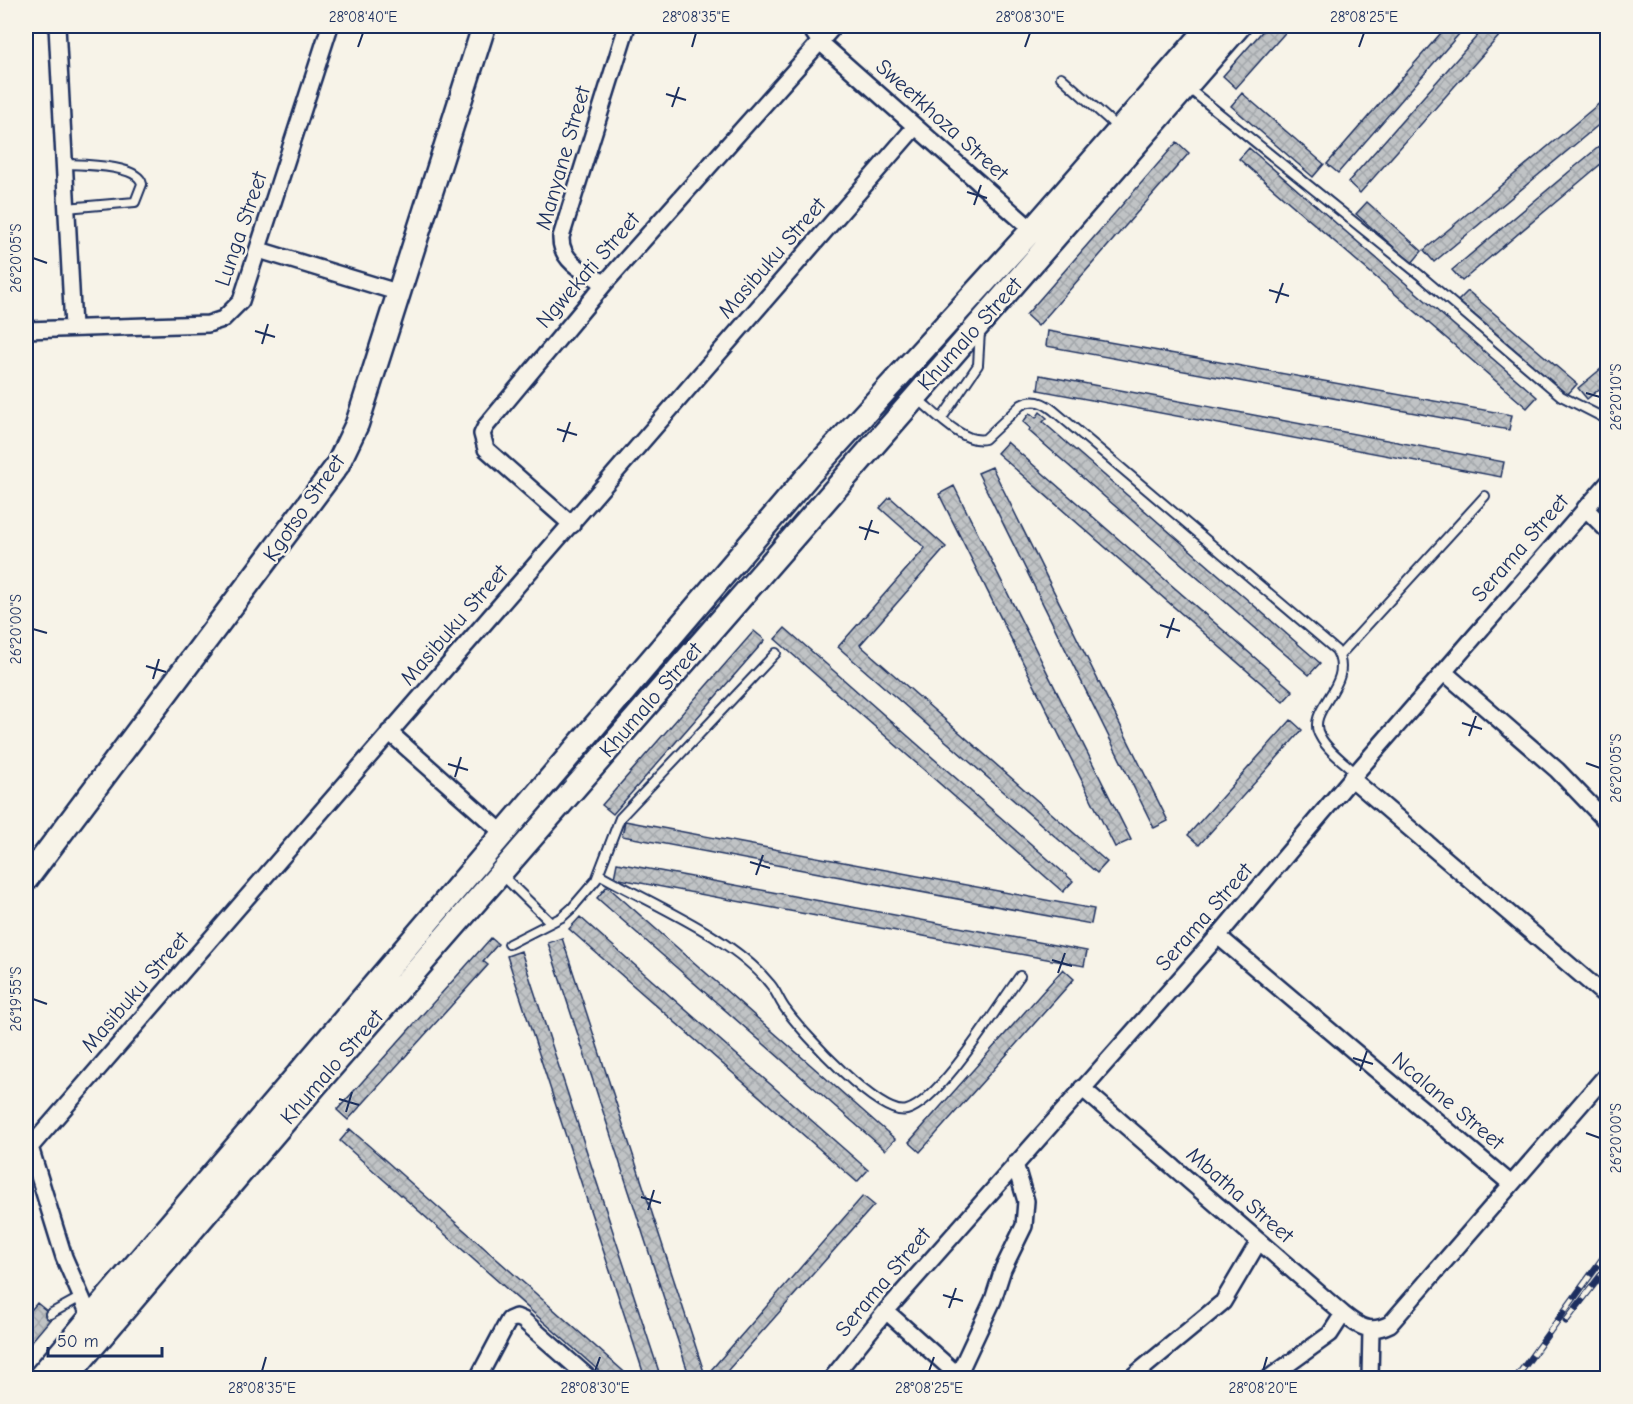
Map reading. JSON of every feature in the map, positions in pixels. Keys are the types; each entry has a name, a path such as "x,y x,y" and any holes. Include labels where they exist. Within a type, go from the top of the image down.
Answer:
{"street":[{"path":"57,26 73,327"},
{"name":"Lunga Street","path":"26,330 208,324 223,319 241,301 330,26"},
{"name":"Kgotso Street","path":"26,890 32,873 327,482 357,424 484,26"},
{"name":"Manyane Street","path":"605,283 571,261 561,246 561,237 627,26"},
{"name":"Sweetkhoza Street","path":"809,26 820,42 1049,245"},
{"name":"Ngwekati Street","path":"572,525 492,456 483,444 482,434 494,414 605,283 834,26"},
{"name":"Khumalo Street","path":"39,1378 807,477 1032,230 1210,26"},
{"name":"Khumalo Street","path":"66,1378 93,1315 451,932 913,396 1049,245 1239,26"},
{"name":"Masibuku Street","path":"28,1149 389,732 572,525 915,127"},
{"path":"259,250 400,293"},
{"name":"Serama Street","path":"832,1378 886,1311 1218,936 1353,775 1608,483"},
{"path":"1585,508 1608,531"},
{"path":"1444,672 1557,770 1608,823"},
{"path":"389,732 504,834"},
{"path":"1353,775 1608,998"},
{"path":"451,932 459,887"},
{"name":"Ncalane Street","path":"1218,936 1511,1184"},
{"name":"Ncalane Street","path":"1371,1330 1390,1324 1608,1073"},
{"name":"Mbatha Street","path":"1082,1088 1342,1314 1362,1328 1371,1330"},
{"path":"28,1149 53,1226 93,1315"},
{"path":"886,1311 960,1377 993,1300 1003,1269 1024,1226 1026,1201 1015,1164"},
{"path":"1131,1378 1223,1302 1259,1241"},
{"path":"1269,1378 1330,1334 1342,1314"},
{"path":"478,1378 505,1326 509,1320 516,1317 524,1320 589,1378"},
{"path":"1370,1378 1371,1330"}],"lane":[{"path":"1061,77 1119,129"},
{"path":"1186,87 1412,268 1561,396 1608,420"},
{"path":"64,164 117,168 136,175 142,184 135,202 66,208"},
{"path":"942,418 978,365 980,323"},
{"path":"913,396 964,437 977,441 985,439 1027,402 1046,404 1154,494 1339,656 1342,670 1340,678 1319,717 1318,732 1324,743 1353,775"},
{"path":"1339,656 1485,496"},
{"path":"509,944 562,917 572,908 599,874 621,818 776,653"},
{"path":"501,874 550,922"},
{"path":"599,874 729,946 770,984 786,1010 806,1033 863,1090 891,1109 905,1111 920,1103 945,1080 1020,976"},
{"path":"50,1314 93,1315"}],"building":[{"path":"1267,26 1291,26 1236,88 1223,76"},
{"path":"1447,26 1466,26 1338,173 1327,164"},
{"path":"1486,26 1508,26 1360,193 1348,182"},
{"path":"1242,93 1324,164 1313,177 1231,106"},
{"path":"1608,96 1608,117 1434,262 1424,250"},
{"path":"1608,139 1608,158 1462,281 1452,270"},
{"path":"1177,142 1189,153 1038,326 1026,315"},
{"path":"1249,148 1537,397 1527,408 1239,159"},
{"path":"1367,202 1422,251 1412,263 1356,214"},
{"path":"1468,291 1577,384 1567,395 1458,301"},
{"path":"1048,331 1512,415 1509,430 1046,346"},
{"path":"1608,363 1608,382 1587,399 1578,388"},
{"path":"1040,375 1504,462 1501,477 1038,390"},
{"path":"1040,412 1047,418 1043,422 1320,663 1309,675 1029,431 1030,428 1023,422 1030,413 1036,418"},
{"path":"1007,442 1293,691 1283,702 997,453"},
{"path":"992,467 1168,821 1154,828 978,473"},
{"path":"954,486 1131,840 1115,847 939,494"},
{"path":"890,497 946,547 860,645 1107,862 1097,873 838,647 925,548 880,508"},
{"path":"785,628 1073,881 1063,892 775,639"},
{"path":"754,631 765,640 613,814 602,805"},
{"path":"1291,720 1302,730 1199,845 1188,835"},
{"path":"625,821 1094,909 1091,924 622,836"},
{"path":"617,863 1087,951 1084,966 614,878"},
{"path":"607,886 895,1139 885,1150 597,898"},
{"path":"580,917 868,1170 857,1182 569,929"},
{"path":"491,938 498,944 483,961 488,965 348,1120 337,1110"},
{"path":"562,938 706,1378 690,1378 548,943"},
{"path":"521,951 661,1378 645,1378 507,956"},
{"path":"1063,969 1074,979 920,1152 909,1142"},
{"path":"350,1129 631,1378 607,1378 340,1141"},
{"path":"863,1196 874,1205 721,1378 711,1370"},
{"path":"37,1303 53,1316 26,1348 26,1316"}],"railway":[{"path":"1516,1378 1608,1251"},
{"path":"1566,1321 1608,1266"}]}
